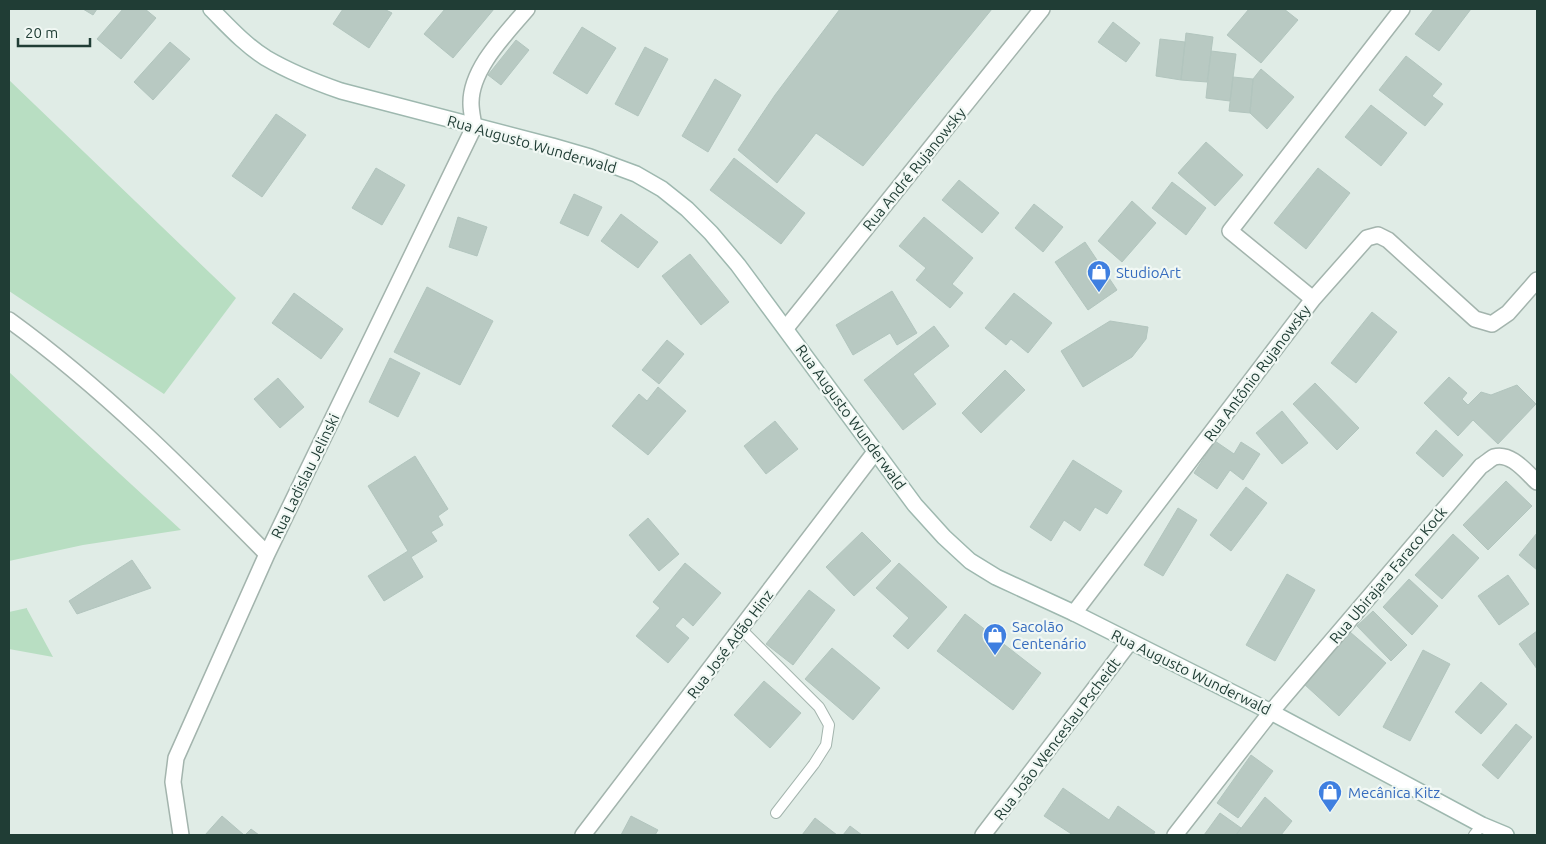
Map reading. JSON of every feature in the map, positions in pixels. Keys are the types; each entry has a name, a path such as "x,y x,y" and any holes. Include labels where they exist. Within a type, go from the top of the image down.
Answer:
{"street":[{"name":"Rua Augusto Wunderwald","path":"211,9 233,32 265,57 302,77 341,92 590,157 636,174 662,190 687,209 712,233 786,328 915,505 944,537 970,560 996,577 1074,613 1271,712 1478,830 1506,835"},
{"path":"474,127 470,103 476,80 486,58 527,9"},
{"name":"Rua André Rujanowsky","path":"786,328 1042,9"},
{"name":"Rua Antônio Rujanowsky","path":"1074,613 1313,299 1230,231 1402,9"},
{"name":"Rua Ladislau Jelinski","path":"181,835 173,782 176,758 267,554 474,127"},
{"path":"1313,299 1367,238 1378,235 1388,240 1475,319 1492,324 1508,312 1537,280"},
{"path":"9,320 82,377 142,431 267,554"},
{"name":"Rua José Adão Hinz","path":"583,835 875,452"},
{"name":"Rua Ubirajara Faraco Kock","path":"1175,835 1271,712 1481,466 1494,457 1505,457 1514,461 1537,482"},
{"name":"Rua João Wenceslau Pscheidt","path":"983,835 1130,642"}],"lane":[{"path":"741,629 819,707 829,725 826,745 814,764 776,812"}],"green space":[{"path":"9,80 236,298 164,394 9,291"},
{"path":"9,372 181,530 83,545 9,561"},
{"path":"27,608 53,657 9,649 9,612"}],"building":[{"path":"83,9 97,9 93,15"},
{"path":"123,9 145,9 156,18 121,59 97,39"},
{"path":"343,9 384,9 392,13 369,48 333,24"},
{"path":"445,9 494,9 453,58 424,34"},
{"path":"840,9 992,9 863,166 816,133 777,183 738,150 775,95"},
{"path":"1249,9 1284,9 1298,20 1261,63 1227,35"},
{"path":"1434,9 1471,9 1439,51 1415,34"},
{"path":"1113,22 1140,43 1126,62 1098,42"},
{"path":"582,27 616,48 587,94 553,73"},
{"path":"1186,33 1213,37 1207,82 1181,80"},
{"path":"1160,39 1185,42 1181,80 1156,76"},
{"path":"516,40 529,50 501,85 488,75"},
{"path":"170,42 190,59 153,100 134,82"},
{"path":"645,47 668,59 638,116 615,104"},
{"path":"1211,51 1236,54 1230,101 1206,98"},
{"path":"1406,56 1442,84 1432,96 1443,104 1425,126 1379,90"},
{"path":"1261,69 1294,97 1267,129 1250,113 1253,79"},
{"path":"1233,77 1253,79 1250,113 1229,111"},
{"path":"715,79 741,95 708,152 682,136"},
{"path":"1371,105 1407,133 1381,166 1345,137"},
{"path":"276,114 306,135 262,197 232,176"},
{"path":"1206,142 1243,175 1215,206 1178,173"},
{"path":"734,158 805,213 781,244 710,190"},
{"path":"376,168 405,185 382,225 352,208"},
{"path":"1318,168 1350,193 1306,249 1274,223"},
{"path":"959,180 999,213 982,233 942,200"},
{"path":"1172,182 1206,208 1186,235 1152,208"},
{"path":"574,194 602,207 588,236 560,223"},
{"path":"1132,201 1156,223 1122,262 1098,241"},
{"path":"1034,204 1063,227 1043,252 1015,228"},
{"path":"621,214 658,242 638,268 601,241"},
{"path":"458,217 487,227 477,256 449,247"},
{"path":"924,217 973,258 952,284 963,293 950,308 916,280 926,268 899,246"},
{"path":"1085,242 1117,290 1088,310 1055,262"},
{"path":"690,254 729,302 701,325 662,276"},
{"path":"427,287 493,321 460,385 394,352"},
{"path":"892,291 917,333 897,345 890,333 853,355 836,325"},
{"path":"294,293 343,329 321,359 272,323"},
{"path":"1014,293 1052,323 1028,353 1011,339 1006,345 985,328"},
{"path":"1372,312 1397,332 1356,383 1331,363"},
{"path":"1110,321 1148,327 1146,339 1132,357 1083,387 1061,351"},
{"path":"934,326 949,346 913,374 936,404 903,430 864,380"},
{"path":"667,340 684,354 659,384 642,370"},
{"path":"390,358 420,373 398,417 369,402"},
{"path":"1005,370 1025,390 981,433 962,413"},
{"path":"1449,377 1467,393 1462,399 1468,405 1481,392 1491,395 1517,385 1536,404 1498,444 1473,420 1458,436 1424,403"},
{"path":"278,378 304,407 280,428 254,399"},
{"path":"1315,383 1359,428 1337,450 1293,404"},
{"path":"658,387 686,411 648,455 612,426 639,394 647,401"},
{"path":"1282,411 1308,443 1282,464 1256,433"},
{"path":"775,421 798,449 766,474 744,446"},
{"path":"1436,430 1463,455 1443,477 1416,453"},
{"path":"1215,441 1234,454 1241,442 1260,454 1243,480 1230,470 1217,489 1194,473"},
{"path":"415,456 448,509 438,516 443,525 431,532 437,541 411,557 423,577 384,601 368,576 408,551 368,486"},
{"path":"1073,460 1122,491 1107,514 1095,507 1080,531 1064,520 1051,541 1030,527"},
{"path":"1506,481 1532,506 1488,550 1463,525"},
{"path":"1246,487 1267,503 1231,551 1210,535"},
{"path":"1178,508 1197,520 1163,576 1144,565"},
{"path":"648,518 679,554 659,571 629,535"},
{"path":"862,532 891,561 854,596 826,567"},
{"path":"1537,533 1537,570 1519,555"},
{"path":"1453,534 1479,558 1442,599 1415,575"},
{"path":"132,560 151,588 77,614 69,601"},
{"path":"685,563 721,593 693,626 683,617 675,626 689,638 668,663 636,636 660,608 653,602"},
{"path":"899,563 947,607 908,649 893,636 909,618 876,588"},
{"path":"1287,574 1315,590 1275,661 1246,645"},
{"path":"1508,575 1529,604 1499,625 1478,596"},
{"path":"1409,579 1438,606 1412,635 1383,607"},
{"path":"809,590 835,610 793,665 766,644"},
{"path":"1373,611 1407,645 1391,661 1357,626"},
{"path":"965,614 1041,673 1013,710 937,651"},
{"path":"1537,631 1537,669 1519,644"},
{"path":"1350,632 1386,663 1339,716 1304,684"},
{"path":"832,648 880,688 853,720 805,679"},
{"path":"1423,650 1450,664 1410,741 1383,727"},
{"path":"764,681 801,713 770,748 734,715"},
{"path":"1481,682 1507,704 1481,734 1455,712"},
{"path":"1516,724 1532,737 1498,779 1482,765"},
{"path":"1251,755 1273,771 1238,818 1217,803"},
{"path":"1063,788 1109,820 1118,806 1155,832 1153,835 1073,835 1044,816"},
{"path":"1265,797 1292,821 1281,835 1236,835"},
{"path":"1220,813 1241,828 1236,835 1204,835"},
{"path":"222,816 244,835 205,835"},
{"path":"631,816 658,830 655,835 621,835"},
{"path":"815,818 837,835 802,835"},
{"path":"850,826 862,835 843,835"},
{"path":"251,829 259,835 245,835"}],"place":[{"name":"StudioArt","path":"1099,293"},
{"name":"Sacolão Centenário","path":"995,656"},
{"name":"Mecânica Kitz","path":"1330,813"}]}
